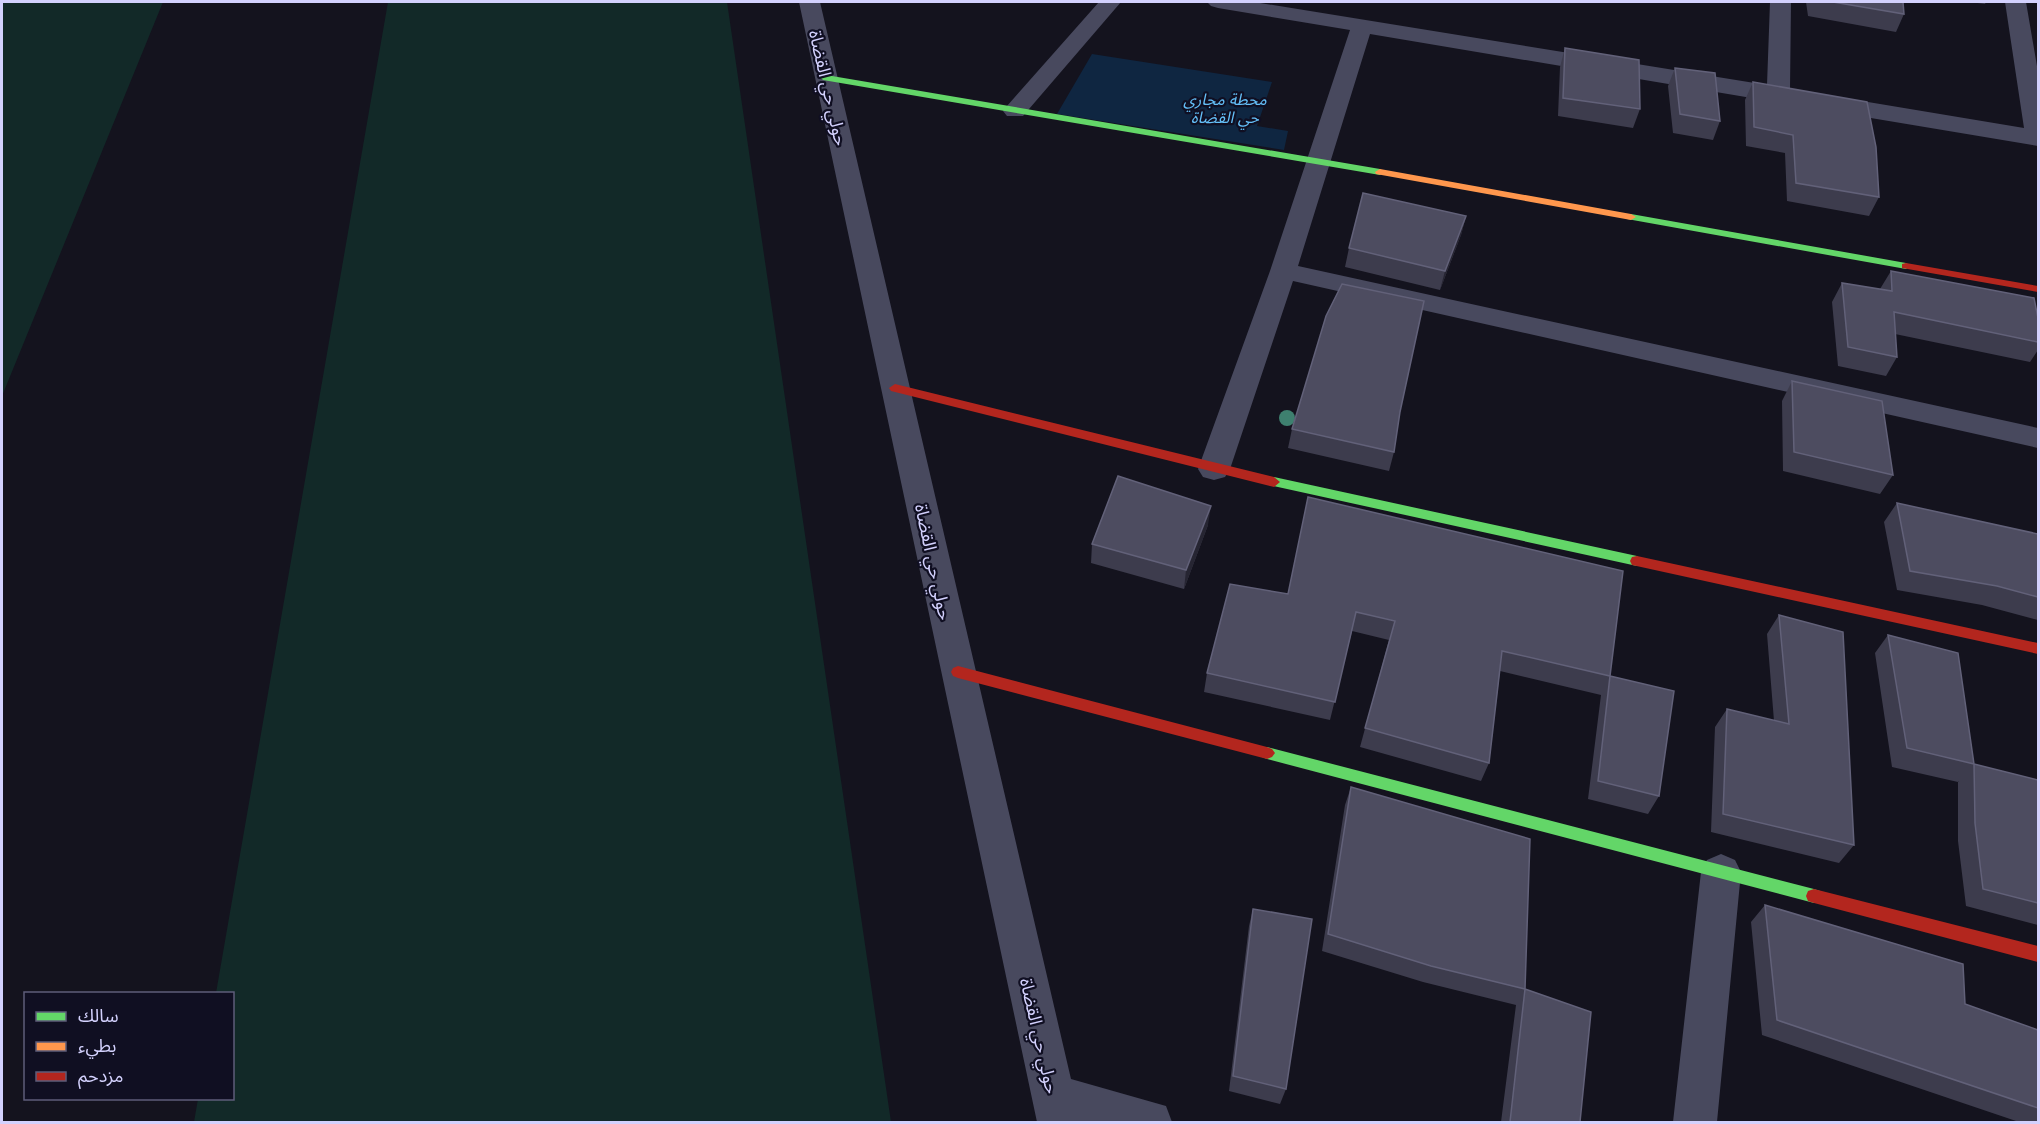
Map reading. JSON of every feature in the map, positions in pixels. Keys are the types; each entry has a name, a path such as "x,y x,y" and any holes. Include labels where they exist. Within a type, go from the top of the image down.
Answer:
{"street":[{"name":"حولي حي القضاة","path":"809,2 1056,1109"},
{"path":"1015,111 1110,2"},
{"path":"1218,2 2038,138 2016,2"},
{"path":"1778,94 1781,2"},
{"path":"1214,469 1283,271 1362,26"},
{"path":"826,78 1317,160 2038,289"},
{"path":"1283,271 2038,438"},
{"path":"895,388 1214,469 2038,650"},
{"path":"958,672 2038,954"},
{"path":"1695,1122 1721,872"},
{"path":"1056,1109 1150,1122"}],"green space":[{"path":"2,2 163,2 2,396"},
{"path":"388,2 727,2 891,1122 194,1122 198,1100 234,1100 234,992 216,992"}],"water":[{"name":"محطة مجاري حي القضاة","path":"1092,54 1272,82 1257,126 1288,131 1284,150 1057,114"}],"building":[{"path":"1833,2 1903,2 1904,14"},
{"path":"1565,48 1639,60 1640,109 1563,98"},
{"path":"1675,68 1715,73 1720,121 1680,114"},
{"path":"1753,82 1867,102 1876,147 1879,197 1796,183 1793,135 1754,127"},
{"path":"1363,193 1466,216 1445,271 1349,248"},
{"path":"1891,271 2034,298 2038,318 2038,342 1894,312 1897,357 1848,347 1842,283 1892,291"},
{"path":"1342,284 1424,301 1400,412 1394,452 1292,429 1326,316"},
{"path":"1792,381 1882,401 1893,475 1794,452"},
{"path":"1118,476 1211,506 1186,570 1092,544"},
{"path":"1308,497 1623,571 1610,676 1502,651 1489,763 1365,728 1395,621 1356,612 1335,702 1207,673 1230,584 1288,594"},
{"path":"1897,503 2038,534 2038,597 1997,586 1910,571"},
{"path":"1779,615 1843,632 1854,845 1723,814 1727,709 1789,724"},
{"path":"1888,635 1958,653 1974,764 1907,748"},
{"path":"1610,676 1674,691 1659,796 1598,781"},
{"path":"1974,764 2038,780 2038,903 1983,889 1975,823"},
{"path":"1351,787 1530,839 1525,989 1431,966 1328,934"},
{"path":"1765,905 1963,964 1965,1004 2038,1030 2038,1108 1777,1020"},
{"path":"1253,909 1312,919 1286,1089 1233,1076"},
{"path":"1525,989 1591,1012 1580,1122 1510,1122"}],"traffic: fast":[{"path":"826,78 1380,172"},
{"path":"1631,217 1906,266"},
{"path":"1274,482 1637,561"},
{"path":"1267,753 1814,896"}],"traffic: slow":[{"path":"1380,172 1631,217"}],"traffic: jam":[{"path":"1906,266 2038,289"},
{"path":"895,388 1274,482"},
{"path":"1637,561 2038,649"},
{"path":"958,672 1267,753"},
{"path":"1814,896 2038,954"}]}
